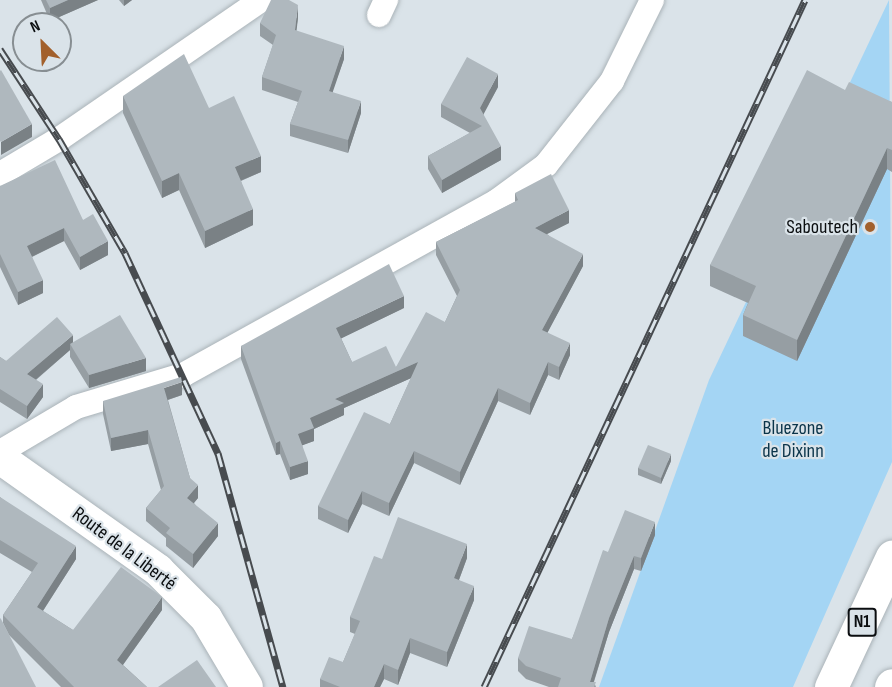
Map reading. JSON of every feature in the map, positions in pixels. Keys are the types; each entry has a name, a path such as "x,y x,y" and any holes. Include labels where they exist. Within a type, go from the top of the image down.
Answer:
{"highway":[{"name":"N1","path":"831,687 892,557"}],"main road":[{"name":"Route de la Liberté","path":"0,458 158,570 206,618 248,687"}],"street":[{"path":"0,174 59,139 261,0"},
{"path":"0,452 76,407 183,375 497,201 546,165 612,81 652,0"}],"green space":[{"name":"Bluezone de Dixinn","path":"889,0 892,462 793,687 599,687 709,380"}],"building":[{"path":"46,0 68,0 50,8"},
{"path":"271,0 289,0 298,5 295,30 344,46 329,91 361,101 348,140 290,124 302,91 262,77 276,35 260,23"},
{"path":"184,54 209,108 234,96 261,156 235,167 253,209 205,231 179,173 162,181 123,96"},
{"path":"467,57 498,74 480,108 501,146 442,180 428,156 482,126 441,104"},
{"path":"807,70 845,90 849,82 892,102 892,150 887,148 797,340 743,315 756,286 710,265"},
{"path":"0,71 32,124 1,142"},
{"path":"55,160 83,220 93,214 108,241 80,257 64,228 27,246 43,280 18,292 0,254 0,186"},
{"path":"551,174 569,210 535,228 583,254 542,330 570,343 559,367 548,362 530,403 498,388 460,472 414,451 389,503 362,491 348,520 318,506 364,412 390,424 418,362 335,399 344,403 310,418 314,428 298,434 308,461 290,467 280,441 276,443 241,346 389,264 404,296 336,328 352,362 386,346 396,367 426,312 445,322 460,290 436,242 518,200 515,193"},
{"path":"120,315 146,358 89,375 70,344"},
{"path":"57,317 73,335 27,374 43,384 27,406 0,389 0,357 6,361"},
{"path":"181,377 182,382 164,388 190,478 198,485 187,498 218,523 193,554 166,533 170,528 146,508 164,486 148,430 111,438 103,401"},
{"path":"648,445 671,454 661,478 638,468"},
{"path":"0,497 76,546 37,607 73,630 121,567 162,597 117,660 147,687 74,687 3,615 38,563 0,540"},
{"path":"625,510 655,522 641,558 634,556 609,618 590,682 596,682 594,687 558,687 561,678 526,666 518,658 529,626 572,639 603,550 608,552"},
{"path":"398,517 467,544 454,578 474,586 447,652 410,638 398,670 384,664 374,687 340,687 320,679 329,657 343,662 360,621 350,617 374,556 382,559"},
{"path":"1,619 36,687 0,687"},
{"path":"197,660 216,687 158,687"}],"railway":[{"path":"484,687 805,0"},
{"path":"0,49 59,139 125,253 218,453 283,687"}],"place":[{"name":"Saboutech","path":"870,227"}]}
